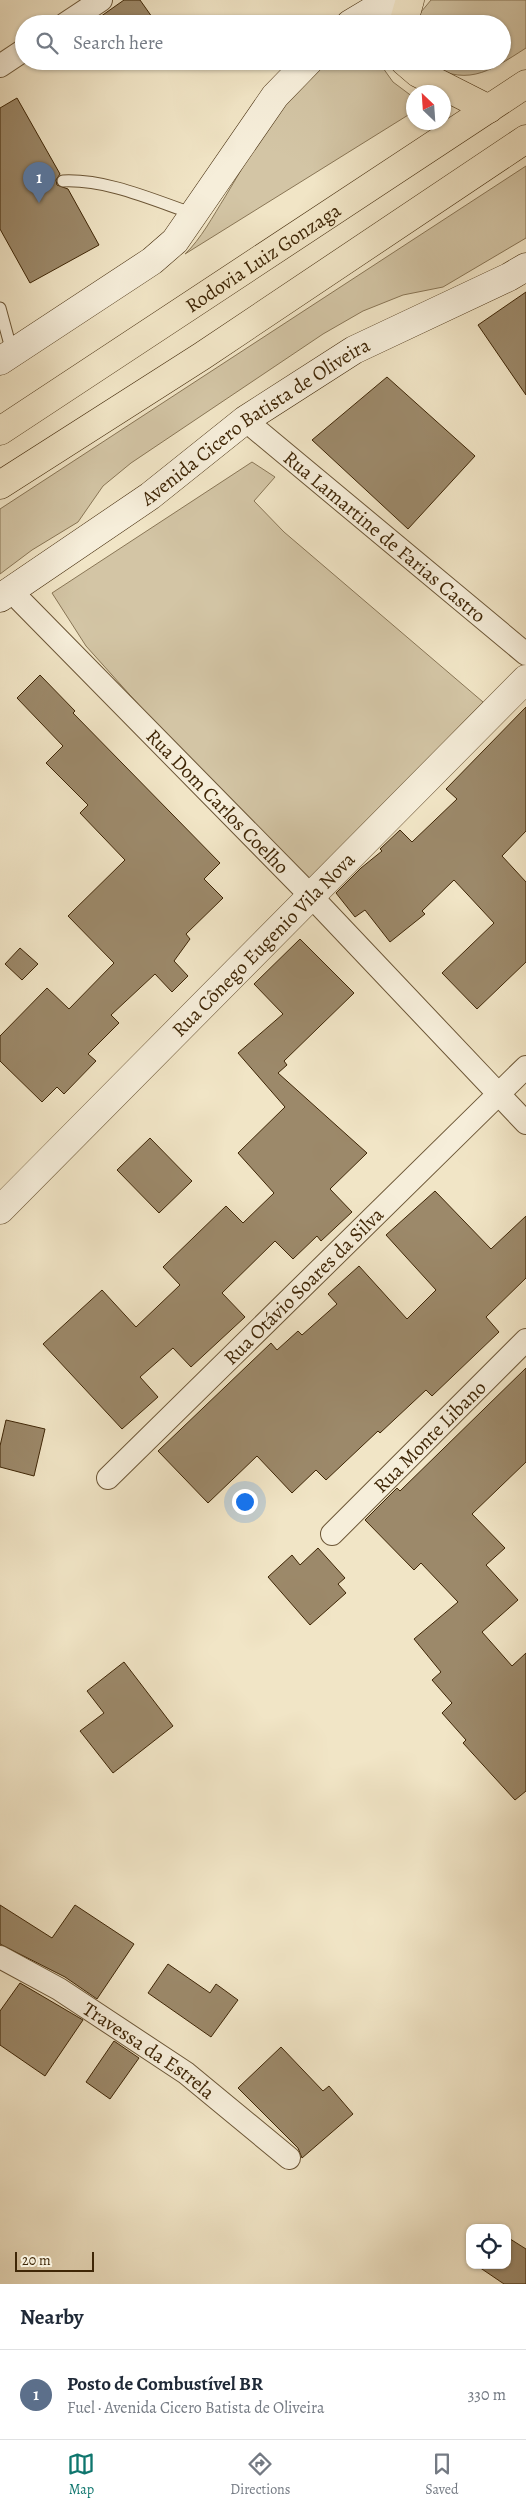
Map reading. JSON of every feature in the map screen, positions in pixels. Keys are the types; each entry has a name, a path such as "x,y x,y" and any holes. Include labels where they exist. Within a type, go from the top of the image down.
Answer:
{"highway":[{"path":"391,1 399,15"},
{"path":"414,70 489,109"},
{"name":"Rodovia Luiz Gonzaga","path":"0,431 526,84"},
{"path":"0,485 202,356 526,139"}],"main road":[{"path":"366,15 391,1"},
{"path":"6,357 152,261 175,241 196,214 275,96 300,70"},
{"name":"Avenida Cicero Batista de Oliveira","path":"5,594 150,496 245,420 354,350 509,277 526,267"},
{"name":"Rua Cônego Eugenio Vila Nova","path":"0,1210 526,679"}],"street":[{"path":"78,15 101,0"},
{"path":"0,66 15,56"},
{"name":"Rua Lamartine de Farias Castro","path":"245,420 526,654"},
{"name":"Rua Dom Carlos Coelho","path":"5,594 311,896 526,1123"},
{"name":"Rua Otávio Soares da Silva","path":"108,1478 526,1067"},
{"name":"Rua Monte Libano","path":"332,1534 526,1340"},
{"name":"Travessa da Estrela","path":"0,1956 59,1989 186,2072 289,2158"}],"lane":[{"path":"63,181 79,180 120,190 196,214"},
{"path":"0,308 6,357"}],"shaded area":[{"path":"431,0 526,0 526,48 511,57 511,15 420,15"},
{"path":"318,70 384,70 393,82 406,92 406,116 185,254 207,227 270,124 297,90"},
{"path":"441,70 488,70 476,74 451,74"},
{"path":"526,166 526,238 443,287 403,295 363,311 323,334 131,463 103,486 78,522 32,550 0,574 0,509"},
{"path":"252,462 275,477 254,501 284,532 483,702 309,881 173,743 86,646 52,593"}],"building":[{"path":"124,0 140,0 151,15 103,15"},
{"path":"17,98 60,174 56,180 57,185 68,189 99,245 30,283 0,229 0,108"},
{"path":"526,292 526,395 478,325"},
{"path":"387,377 475,456 408,529 312,440"},
{"path":"40,675 75,711 73,713 220,863 204,879 223,898 186,934 190,939 174,961 188,976 172,992 155,974 111,1015 119,1023 88,1054 96,1061 64,1094 57,1087 42,1102 0,1061 0,1036 47,988 69,1009 114,963 68,916 125,860 80,813 88,805 46,763 63,746 17,698"},
{"path":"526,707 526,831 502,856 526,882 526,962 477,1009 442,973 494,923 454,880 422,911 425,914 390,942 365,910 355,917 336,893 361,868 382,851 380,849 400,830 412,842 457,799 446,789"},
{"path":"300,939 354,993 284,1061 287,1065 278,1073 367,1153 330,1189 352,1212 321,1241 317,1236 293,1259 275,1241 222,1293 245,1317 191,1367 173,1348 140,1377 158,1397 122,1429 43,1344 102,1290 136,1327 180,1285 163,1267 226,1206 243,1223 274,1193 238,1153 285,1107 238,1053 283,1014 254,984"},
{"path":"20,948 38,964 22,980 5,964"},
{"path":"150,1138 192,1181 159,1213 117,1170"},
{"path":"435,1191 491,1249 526,1216 526,1278 486,1317 499,1332 432,1396 426,1390 380,1433 378,1431 326,1480 316,1470 292,1493 257,1456 208,1503 158,1451 271,1343 277,1350 298,1331 302,1335 337,1304 328,1294 359,1266 407,1319 436,1290 386,1235"},
{"path":"526,1368 526,1462 472,1514 505,1548 486,1565 518,1600 482,1632 512,1666 526,1653 526,1791 515,1800 463,1743 466,1740 442,1713 452,1703 432,1680 441,1672 414,1639 458,1602 421,1563 414,1570 365,1520 397,1488 400,1491"},
{"path":"6,1420 45,1429 34,1476 0,1467 0,1446"},
{"path":"318,1548 345,1578 338,1584 346,1593 310,1625 268,1577 292,1555 300,1565"},
{"path":"124,1662 173,1726 113,1773 80,1731 104,1713 87,1691"},
{"path":"0,1905 52,1938 75,1905 134,1944 97,1999 65,1977 0,1944"},
{"path":"168,1964 210,1993 216,1984 238,2000 211,2037 148,1993"},
{"path":"20,1983 83,2020 45,2076 0,2045 0,2011"},
{"path":"114,2041 139,2058 110,2099 86,2082"},
{"path":"281,2047 323,2091 329,2086 353,2114 302,2158 298,2148 238,2088"},
{"path":"511,2240 526,2249 526,2284 504,2284 482,2269 511,2269"}],"place":[{"name":"Posto de Combustível BR","path":"39,203"}]}
